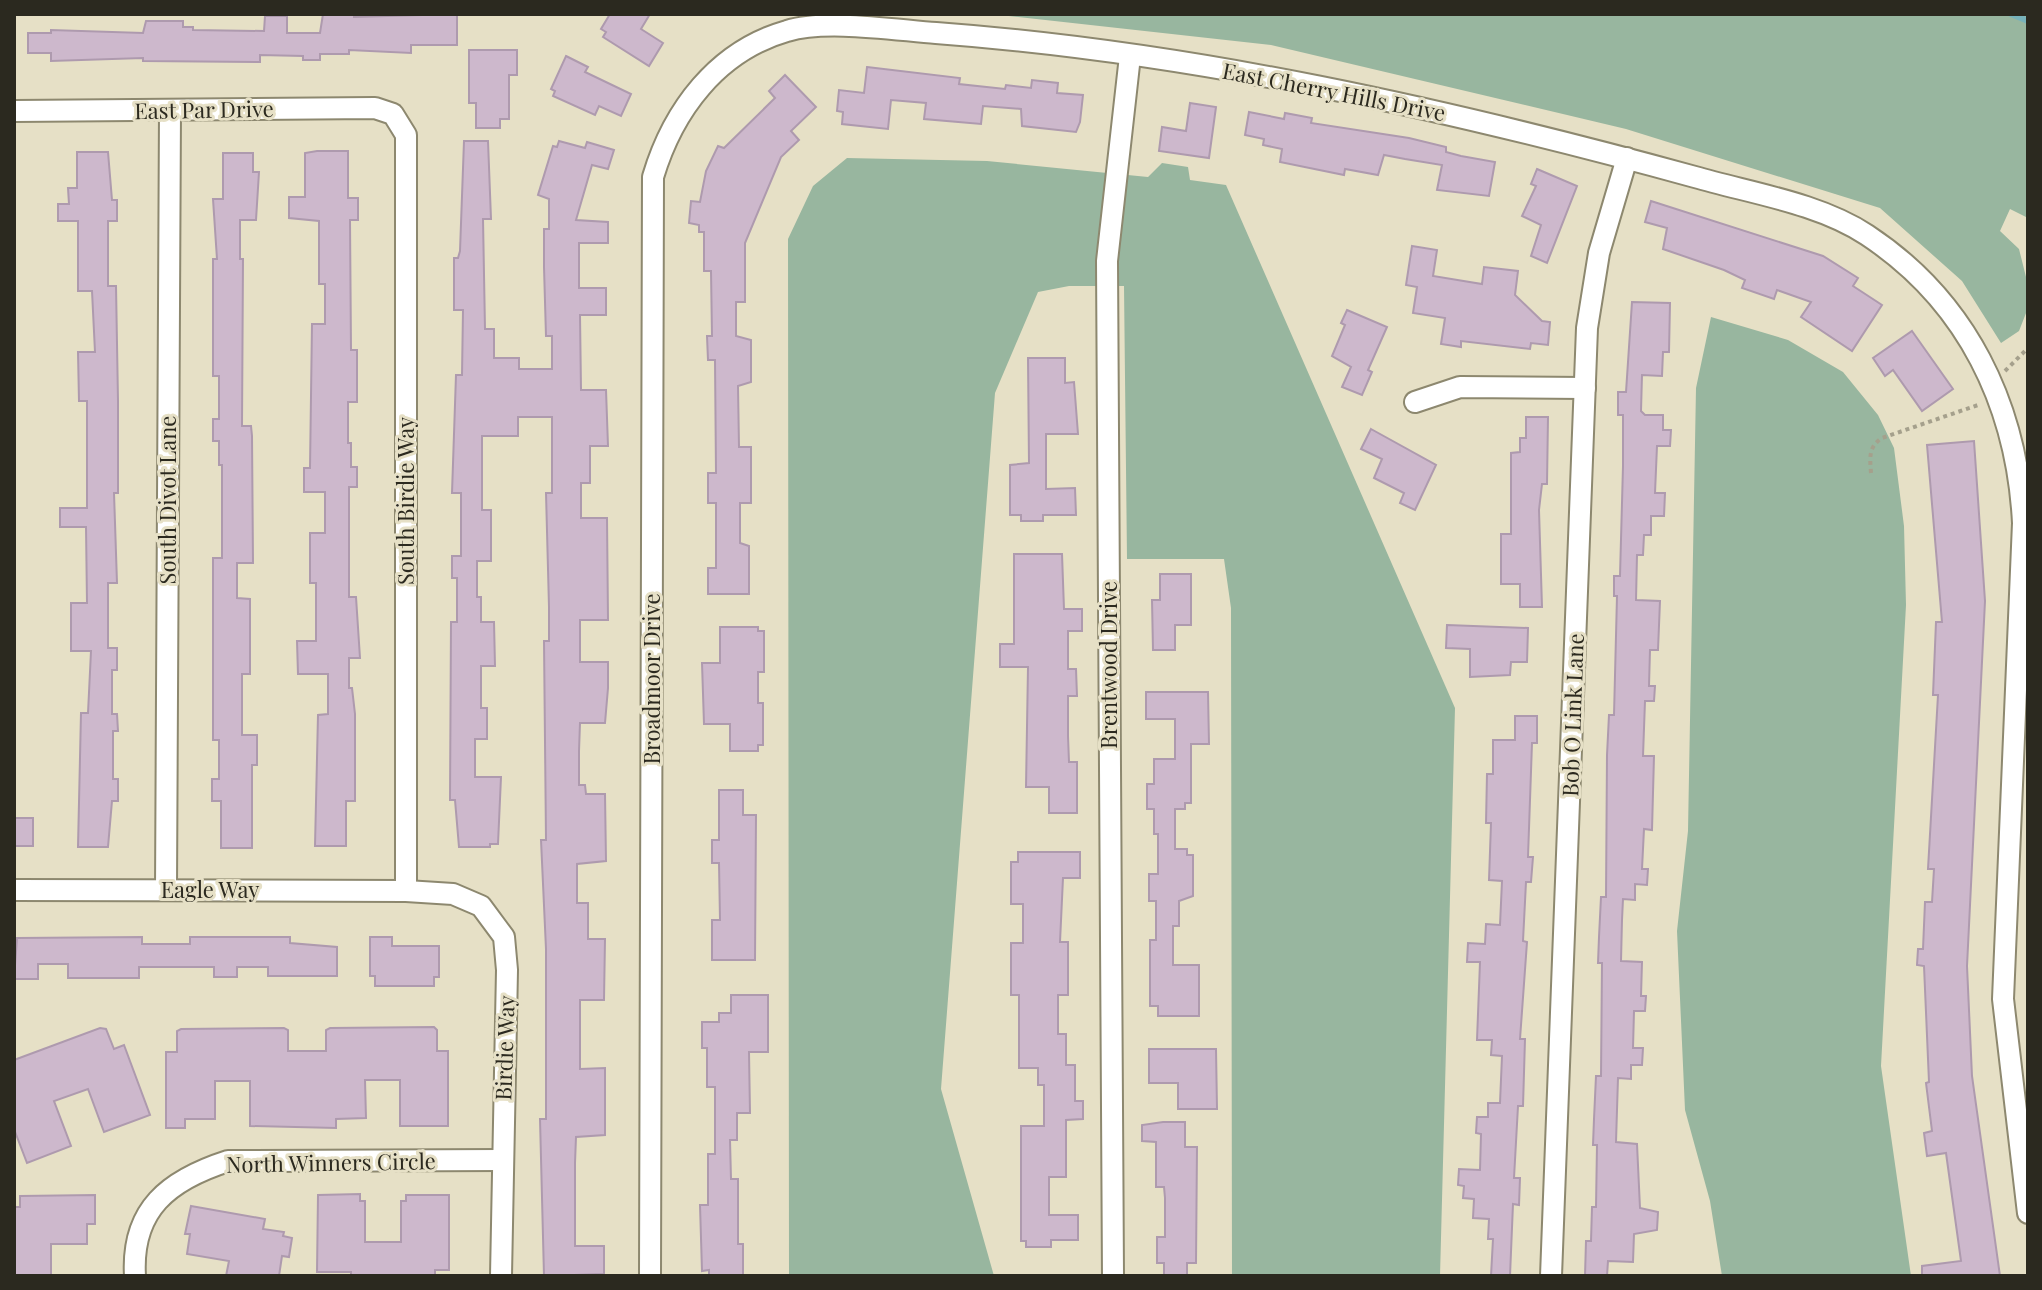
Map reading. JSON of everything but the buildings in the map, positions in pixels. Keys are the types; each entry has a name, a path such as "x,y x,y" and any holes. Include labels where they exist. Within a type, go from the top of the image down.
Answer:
{"street":[{"name":"East Cherry Hills Drive","path":"695,93 727,59 788,30 848,27 962,35 1130,56 1260,75 1445,113 1627,158 1804,207 1863,232 1911,268 1949,310 1978,349 1995,386 2018,471 2023,523 2003,999 2028,1213"},
{"name":"Brentwood Drive","path":"1113,1276 1107,261 1130,56"},
{"name":"Broadmoor Drive","path":"650,1276 653,177 665,138 695,93"},
{"name":"East Par Drive","path":"14,111 375,108 393,114"},
{"name":"South Divot Lane","path":"166,890 170,111"},
{"name":"South Birdie Way","path":"393,114 406,135 406,891"},
{"name":"Bob O Link Lane","path":"1551,1276 1587,328 1599,253 1627,158"},
{"path":"1415,402 1460,387 1585,388"},
{"name":"Eagle Way","path":"14,890 406,891"},
{"name":"Birdie Way","path":"406,891 453,894 481,906 504,937 507,970 501,1276"},
{"name":"North Winners Circle","path":"135,1276 134,1251 142,1221 167,1189 196,1172 228,1161 502,1160"}],"path":[{"path":"1871,473 1869,455 1874,443 1983,402 2028,348"}],"green space":[{"path":"990,14 2028,14 2028,218 2010,209 2000,231 2019,249 2028,285 2028,308 2019,331 2001,343 1962,281 1880,208 1626,129 1271,45"},
{"path":"847,158 987,161 1148,177 1162,163 1188,167 1190,180 1226,185 1455,708 1440,1276 1232,1276 1231,608 1224,559 1127,559 1124,286 1069,286 1038,292 995,393 941,1089 994,1276 789,1276 788,239 813,186"},
{"path":"1711,317 1788,340 1843,372 1878,415 1894,448 1904,526 1906,605 1881,1066 1911,1276 1722,1276 1710,1201 1685,1110 1677,931 1688,831 1696,388"}],"waterway":[{"path":"2011,14 2028,21"}]}
